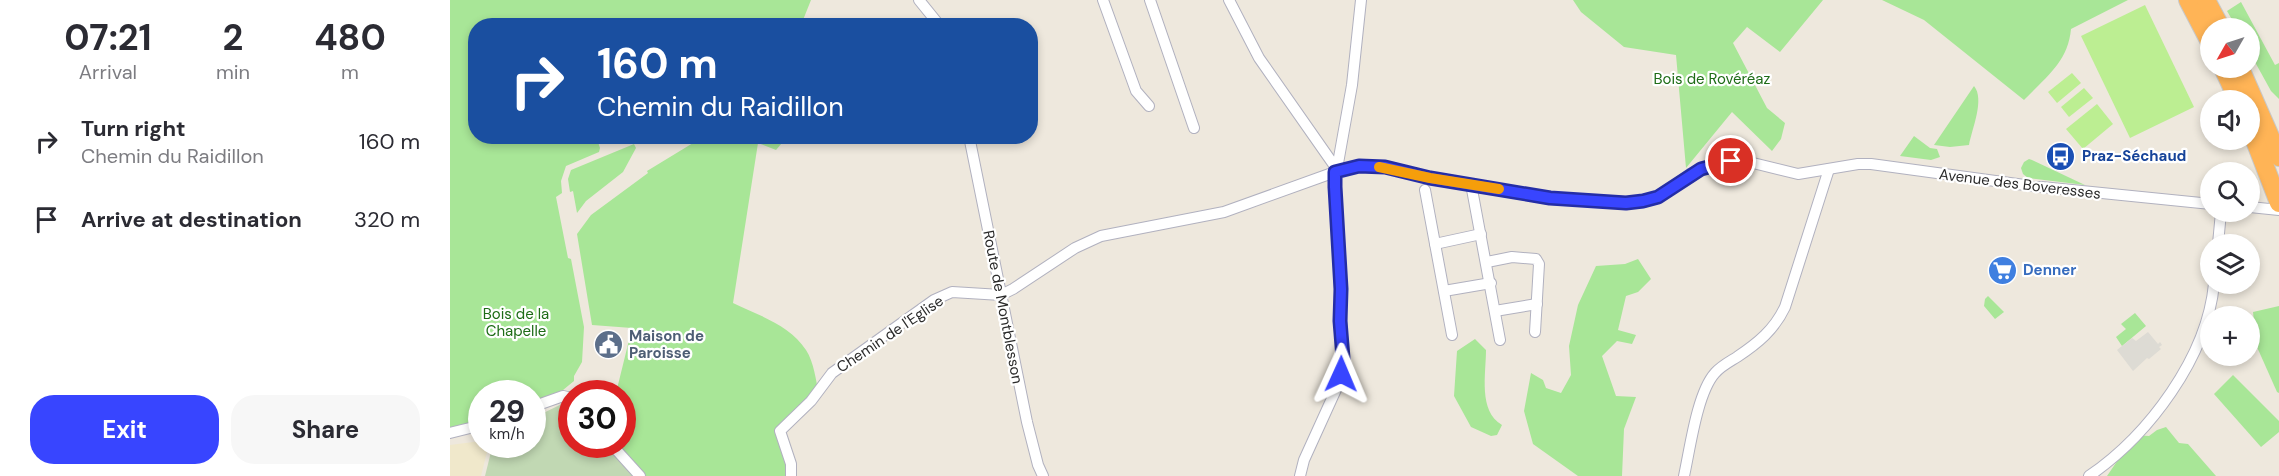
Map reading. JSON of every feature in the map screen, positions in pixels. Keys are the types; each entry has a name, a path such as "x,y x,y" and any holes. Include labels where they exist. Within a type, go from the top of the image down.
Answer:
{"highway":[{"path":"2188,0 2200,23"},
{"path":"2206,0 2216,18"},
{"path":"2244,78 2279,157"},
{"path":"2259,150 2279,203"}],"street":[{"path":"919,0 934,18"},
{"path":"1103,0 1136,91 1149,106"},
{"path":"1150,0 1194,128"},
{"path":"1228,0 1259,58 1336,170"},
{"path":"1300,476 1304,460 1340,383 1343,358 1336,170 1352,85 1360,0"},
{"name":"Route de Montblesson","path":"971,144 1027,422 1043,476"},
{"name":"Avenue des Boveresses","path":"1001,295 1075,248 1101,236 1224,212 1336,170 1359,166 1375,166 1430,178 1566,200 1635,202 1658,197 1690,174 1723,162 1749,162 1798,174 1871,164 2032,186 2200,203"},
{"path":"1684,476 1699,410 1710,381 1723,366 1763,338 1774,326 1785,307 1829,169"},
{"path":"1471,184 1500,340"},
{"path":"1425,190 1452,335"},
{"path":"2260,209 2279,210"},
{"path":"1435,244 1481,234"},
{"path":"1487,262 1512,257 1536,259 1539,264 1535,332"},
{"path":"1444,291 1491,283"},
{"name":"Chemin de l'Eglise","path":"790,476 791,464 780,431 811,401 832,373 934,300 952,292 1001,295"},
{"path":"2089,476 2120,453 2172,393 2204,326 2212,294"},
{"path":"1495,311 1537,304"},
{"path":"450,434 468,429"},
{"path":"624,458 640,476"},
{"path":"1030,476 1038,465"}],"shaded area":[{"path":"2148,332 2158,344 2160,342 2161,349 2133,371 2117,350 2132,338 2136,341"},
{"path":"468,443 468,458 486,458 481,476 450,476 450,445"}],"green space":[{"name":"Bois de la Chapelle","path":"450,0 811,0 804,18 468,18 468,144 599,144 600,148 599,152 566,166 561,181 562,193 556,197 584,327 582,362 574,380 558,380 558,392 546,397 546,380 468,380 468,424 450,429"},
{"name":"Bois de Rovéréaz","path":"1573,0 1823,0 1780,52 1747,27 1733,43 1767,108 1785,123 1781,139 1772,151 1732,112 1686,168 1676,55 1624,47 1581,12"},
{"path":"1882,0 2128,0 2071,29 2061,60 2024,100 1924,20"},
{"path":"2241,2 2250,18 2231,18 2227,11"},
{"path":"2145,5 2194,107 2130,138 2081,36"},
{"path":"2260,37 2275,65 2279,63 2279,99 2271,91 2260,71"},
{"path":"2072,73 2081,83 2057,103 2048,92"},
{"path":"1974,86 1978,106 1969,145 1950,147 1934,145"},
{"path":"2084,88 2093,98 2069,117 2061,107"},
{"path":"2097,104 2113,124 2083,149 2066,129"},
{"path":"1914,136 1930,148 1937,149 1940,157 1931,160 1900,156"},
{"path":"634,144 636,148 623,172 586,201 577,213 568,179 571,170"},
{"path":"691,144 758,144 733,303 782,327 799,341 811,360 819,395 778,433 790,476 640,476 625,458 636,458 636,380 619,380 632,328 592,325 577,234 591,215 648,173 647,171"},
{"path":"761,144 781,144 776,150"},
{"path":"2029,159 2085,185 2028,178 2023,174 2021,168"},
{"path":"1638,259 1651,279 1638,292 1626,296 1618,330 1636,335 1632,344 1617,341 1602,356 1616,396 1636,397 1624,429 1622,476 1578,476 1533,444 1524,411 1531,373 1543,380 1546,388 1561,393 1571,375 1569,346 1578,305 1596,266 1625,264"},
{"path":"1988,296 2004,312 1995,319 1984,306"},
{"path":"2279,306 2279,393 2260,354 2260,310"},
{"path":"2135,313 2146,326 2122,346 2116,337 2126,329 2121,324"},
{"path":"1475,339 1486,350 1486,401 1494,419 1502,425 1497,435 1491,436 1471,427 1454,396 1457,351"},
{"path":"2233,375 2279,421 2279,432 2261,447 2214,394"},
{"path":"558,406 558,458 625,458 640,476 485,476 490,458 546,458 546,412"},
{"path":"2166,427 2179,443 2188,444 2216,476 2107,476 2135,435 2149,436"}],"slow traffic":[{"path":"1379,167 1499,189"}],"place":[{"name":"Praz-Séchaud","path":"2061,156"},
{"name":"Denner","path":"2002,270"},
{"name":"Maison de Paroisse","path":"608,345"}],"route":[{"path":"1341,374 1343,358 1340,321 1341,289 1335,172 1359,166 1385,167 1430,178 1550,198 1626,203 1651,200 1665,193 1690,174 1708,166 1731,161"}]}
